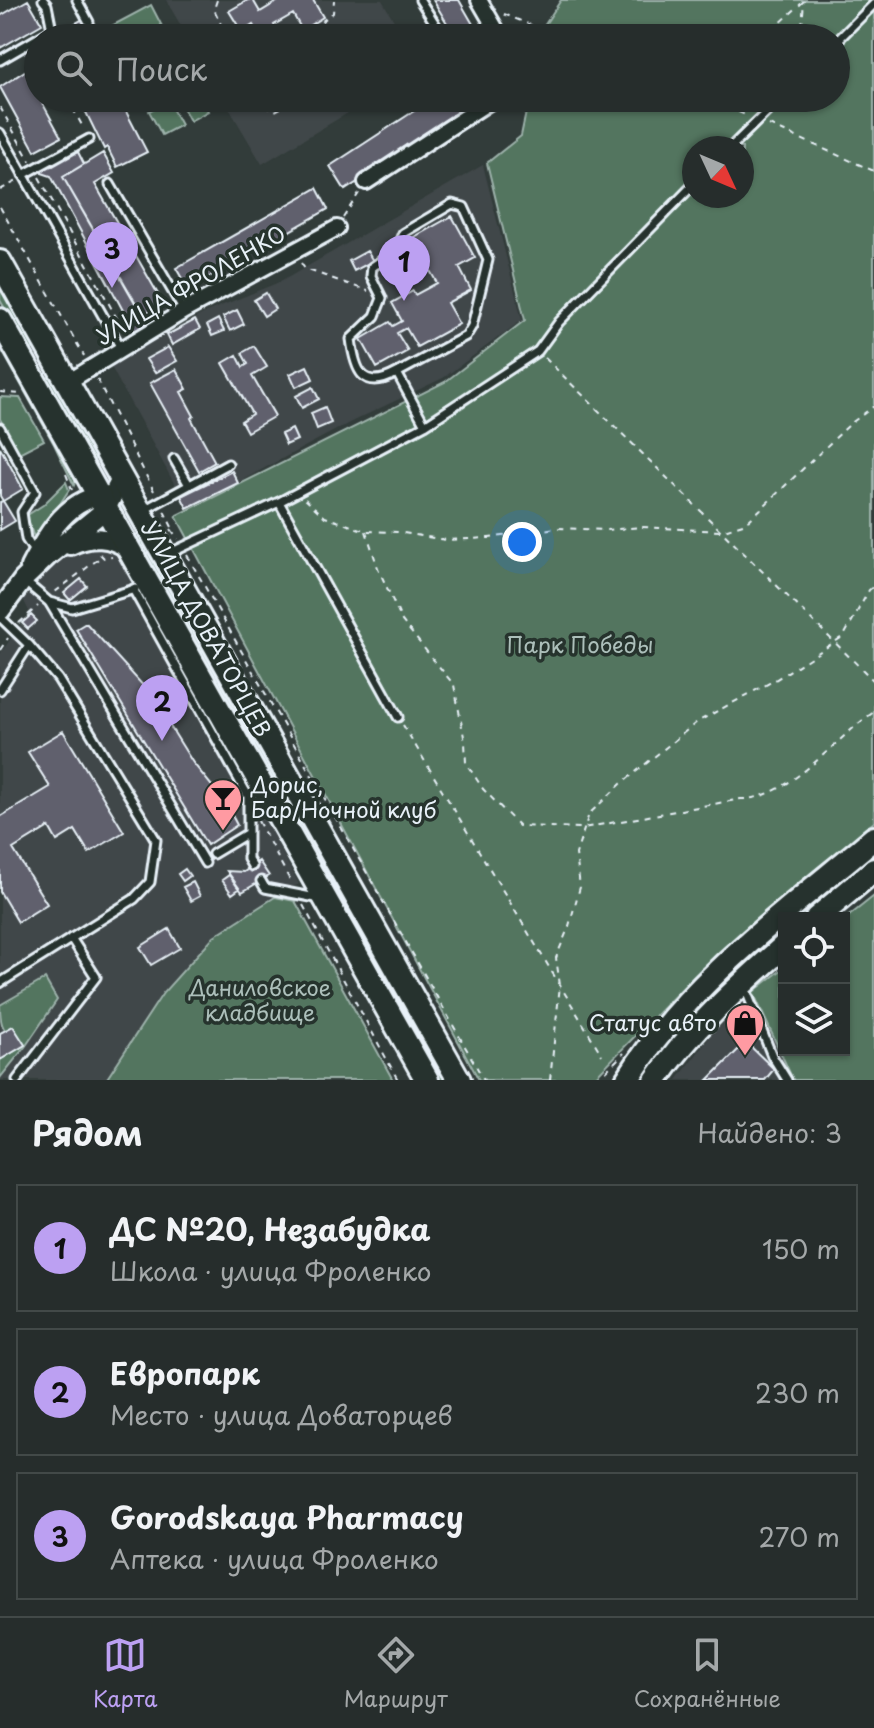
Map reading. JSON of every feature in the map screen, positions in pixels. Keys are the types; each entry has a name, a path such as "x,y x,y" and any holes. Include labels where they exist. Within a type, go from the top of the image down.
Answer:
{"main road":[{"name":"УЛИЦА ДОВАТОРЦЕВ","path":"0,262 140,511 174,550 459,1080"},
{"name":"УЛИЦА ДОВАТОРЦЕВ","path":"0,320 27,368 69,461 107,500 122,553 249,762 427,1080"},
{"path":"27,368 51,353"},
{"path":"607,1080 768,927 874,838"},
{"path":"824,912 874,870"},
{"path":"656,1080 684,1043 742,983 778,951"},
{"path":"627,1080 665,1027 693,997"}],"street":[{"path":"481,2 493,24"},
{"path":"366,182 474,112"},
{"name":"УЛИЦА ФРОЛЕНКО","path":"68,382 184,311 337,228"},
{"path":"42,556 49,531 74,494 80,476 69,461"},
{"path":"0,614 42,556 107,500 119,483 118,471"},
{"path":"49,531 83,500 128,499 140,511"},
{"path":"42,556 91,538 116,540 122,553"}],"lane":[{"path":"77,0 89,22"},
{"path":"420,0 435,24"},
{"path":"48,2 51,24"},
{"path":"850,28 874,4"},
{"path":"0,60 24,46"},
{"path":"741,136 764,112"},
{"path":"0,133 127,347"},
{"path":"24,176 89,139"},
{"path":"110,184 184,311"},
{"path":"174,550 279,502 425,425 538,351 559,322 682,196"},
{"path":"452,204 464,207 488,260 472,326 466,336 397,373 380,382 369,380 354,364 351,339 375,316 382,298 371,276 372,267 395,252 403,233 452,204"},
{"path":"397,373 425,425"},
{"path":"0,428 35,492 22,512 26,539 42,556"},
{"path":"174,459 189,485"},
{"path":"140,511 228,464"},
{"path":"279,502 398,717"},
{"path":"23,580 49,602 205,863"},
{"path":"49,602 72,608 141,586 248,799"},
{"path":"0,614 58,679 156,840 150,882 134,899 0,983"},
{"path":"0,690 29,645"},
{"path":"249,762 248,859 252,866"},
{"path":"213,854 248,833"},
{"path":"261,881 265,888 326,900"},
{"path":"17,1080 96,977 71,938"},
{"path":"742,983 772,1056 787,1080"}],"path":[{"path":"217,0 214,9 221,24"},
{"path":"318,24 333,13 334,0"},
{"path":"779,24 804,0"},
{"path":"802,24 804,0"},
{"path":"481,2 530,24"},
{"path":"0,107 31,163"},
{"path":"75,112 89,139"},
{"path":"744,112 874,171"},
{"path":"758,112 758,117"},
{"path":"0,190 24,176"},
{"path":"39,177 127,347"},
{"path":"337,228 366,182"},
{"path":"294,251 305,269 381,295"},
{"path":"538,351 874,681"},
{"path":"0,392 21,394"},
{"path":"302,496 325,517 366,531 397,532 446,540 489,538 556,528 605,530 641,527 721,531 746,523 850,424 874,406"},
{"path":"69,461 74,494"},
{"path":"366,531 378,568 402,621 454,685 466,763 474,778 515,825 583,828 754,799 791,781 874,712"},
{"path":"91,538 104,558 122,553"},
{"path":"174,550 484,1080"},
{"path":"550,1080 560,985 556,958 580,887 576,854 589,814 697,722 775,680 844,636 874,586"},
{"path":"398,717 602,1055"},
{"path":"248,799 398,1080"}],"shaded area":[{"path":"166,0 382,0 396,24 180,24"},
{"path":"231,112 349,112 262,164"},
{"path":"483,165 522,320 443,378 351,422 188,509 110,365 206,312 282,281"},
{"path":"90,546 116,546 246,763 245,783 299,884 214,936 163,993 106,1080 0,1080 0,654 31,615 23,599 37,576 60,556"},
{"path":"753,992 778,1048 778,1056 781,1056 792,1080 677,1080 712,1034"}],"green space":[{"name":"Парк Победы","path":"561,0 874,0 874,822 700,970 592,1080 479,1080 176,516 445,382 525,320 487,163 521,136 526,112 850,112 850,24 545,24"},
{"path":"151,5 161,24 115,24"},
{"path":"150,112 174,112 181,125 162,135"},
{"path":"185,112 206,112 190,121"},
{"path":"0,281 36,345 31,350 0,300"},
{"path":"0,332 77,476 74,485 0,347"},
{"path":"50,376 97,456 93,461 45,380"},
{"path":"0,397 20,398 44,440 19,453 0,419"},
{"path":"66,482 69,490 45,527 34,537 26,516 43,505"},
{"path":"140,536 448,1080 437,1080 135,541"},
{"path":"874,849 874,858 810,912 800,912"},
{"path":"874,896 874,1080 793,1080 782,1056 850,1056 850,915"},
{"name":"Даниловское кладбище","path":"275,897 295,901 393,1080 106,1080 163,993 214,936"},
{"path":"778,930 778,939 739,974 647,1080 638,1080 672,1033 734,969"},
{"path":"778,973 778,1047 753,992"},
{"path":"45,979 57,1000 25,1047 0,1078 0,1060 25,1045 5,1030 0,1005"}],"building":[{"path":"28,0 42,24 24,24 24,34 0,48 0,16"},
{"path":"248,0 253,0 260,12 280,0 313,0 323,17 312,24 299,24 293,14 276,24 237,24 229,11"},
{"path":"433,0 459,0 473,24 448,24"},
{"path":"85,18 88,24 74,24"},
{"path":"24,72 24,112 47,112 61,137 35,151 0,87"},
{"path":"86,112 126,112 147,152 117,167 107,147 104,149"},
{"path":"413,112 466,112 345,190 330,166"},
{"path":"78,152 84,164 63,177 148,324 134,331 51,176 42,173 43,165 53,166"},
{"path":"103,153 114,173 95,184 163,303 142,315 63,177"},
{"path":"317,188 328,209 188,289 176,268"},
{"path":"452,216 475,258 459,267 471,290 447,303 459,324 417,347 406,328 397,333 408,351 377,368 361,339 390,322 393,326 402,321 392,303 413,291 415,295 437,283 424,260 420,262 409,240"},
{"path":"367,251 373,261 354,271 349,261"},
{"path":"266,293 275,309 264,316 254,300"},
{"path":"237,310 244,324 230,331 223,317"},
{"path":"218,319 224,331 212,336 207,325"},
{"path":"195,320 200,329 172,345 167,335"},
{"path":"254,346 267,367 252,376 275,416 247,432 241,421 252,414 223,363 237,355 243,367 248,364 242,353"},
{"path":"168,347 177,361 155,373 146,359"},
{"path":"307,366 313,379 296,387 290,374"},
{"path":"176,369 187,389 181,392 194,416 191,418 215,462 199,471 150,383"},
{"path":"313,387 319,399 302,408 296,396"},
{"path":"325,407 331,423 317,429 311,413"},
{"path":"292,429 297,440 286,445 281,434"},
{"path":"0,447 23,489 3,501 0,496"},
{"path":"232,471 238,483 187,508 181,496"},
{"path":"3,501 15,521 0,530 0,502"},
{"path":"81,579 87,586 70,600 64,593"},
{"path":"31,615 37,621 28,629 22,623"},
{"path":"86,623 148,691 193,763 225,802 237,825 207,845 76,629"},
{"path":"63,731 124,832 89,853 75,830 57,841 49,827 13,849 47,904 18,922 0,892 0,817 50,787 28,752"},
{"path":"259,861 269,876 242,892 227,871 244,872"},
{"path":"185,869 190,876 183,881 178,874"},
{"path":"229,875 239,889 232,894 222,880"},
{"path":"193,882 200,896 191,901 183,887"},
{"path":"169,929 180,948 151,965 140,947"},
{"path":"13,1026 25,1045 0,1060 0,1033"},
{"name":"Статус авто","path":"746,1042 774,1069 765,1080 708,1080"}],"place":[{"name":"Gorodskaya Pharmacy","path":"112,288"},
{"name":"ДС №20, Незабудка","path":"404,301"},
{"name":"Европарк","path":"162,741"},
{"name":"Дорис, Бар/Ночной клуб","path":"223,832"},
{"name":"Статус авто","path":"745,1057"}]}
